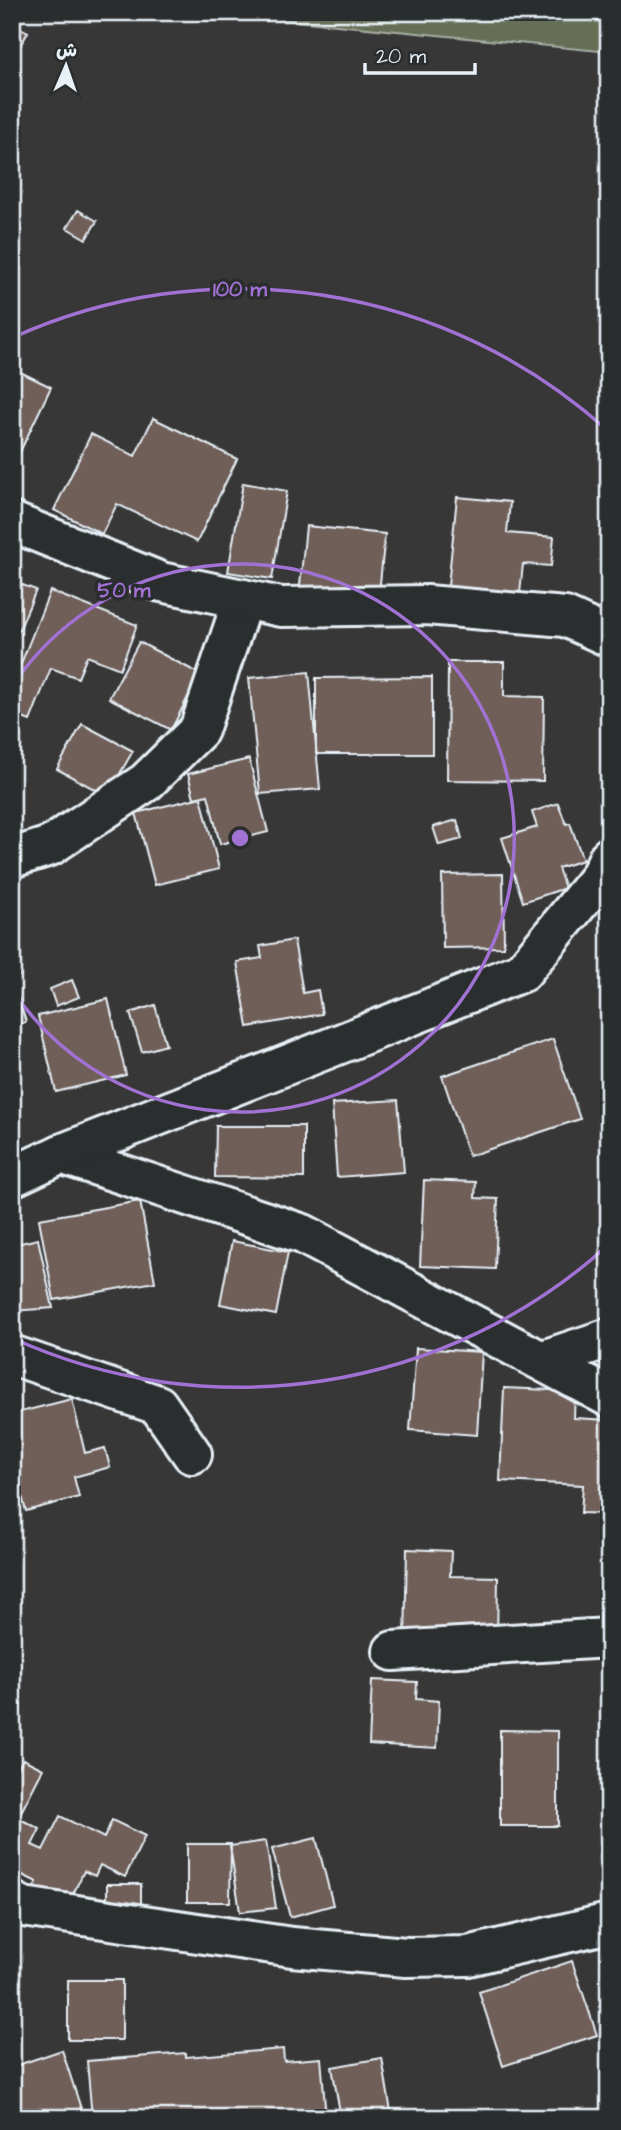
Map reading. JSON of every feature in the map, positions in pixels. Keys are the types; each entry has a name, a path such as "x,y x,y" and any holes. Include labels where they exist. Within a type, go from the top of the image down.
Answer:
{"street":[{"path":"12,522 160,582 243,600 281,607 428,605 565,617 609,637"},
{"path":"12,858 50,846 146,782 199,730 243,600"},
{"path":"12,1177 61,1154 522,972 599,878 609,857"},
{"path":"61,1154 303,1234 609,1397"},
{"path":"543,1360 609,1338"},
{"path":"12,1355 158,1405 192,1454"},
{"path":"393,1651 609,1638"},
{"path":"12,1901 23,1907 292,1947 406,1957 468,1956 609,1923"}],"green space":[{"path":"205,12 609,12 609,52"}],"building":[{"path":"12,24 28,32 12,62"},
{"path":"78,210 97,221 86,239 67,228"},
{"path":"12,368 51,387 17,458 12,455"},
{"path":"153,418 237,459 197,542 117,504 102,534 54,510 91,434 135,456"},
{"path":"243,483 287,491 272,579 228,572"},
{"path":"457,497 510,502 507,533 554,537 551,566 523,564 519,603 447,596"},
{"path":"306,526 385,534 378,603 299,595"},
{"path":"12,581 36,590 12,647"},
{"path":"50,591 137,625 120,669 87,656 78,678 51,668 30,721 12,714 12,686"},
{"path":"139,642 200,674 171,730 109,698"},
{"path":"448,662 504,662 504,696 544,697 543,781 447,780"},
{"path":"309,672 320,789 260,794 249,678"},
{"path":"432,677 432,754 316,754 316,678"},
{"path":"82,724 133,751 107,796 57,769"},
{"path":"249,759 268,832 220,844 208,795 194,798 188,774"},
{"path":"201,797 219,869 155,885 136,813"},
{"path":"558,803 566,824 570,823 583,860 558,868 565,888 523,902 502,838 537,827 532,812"},
{"path":"457,820 462,839 439,845 433,827"},
{"path":"503,874 504,947 443,948 442,875"},
{"path":"294,940 303,993 318,990 322,1014 248,1027 237,962 262,958 260,946"},
{"path":"12,949 19,976 12,978"},
{"path":"72,980 79,997 56,1006 50,989"},
{"path":"15,988 26,1022 12,1026 12,989"},
{"path":"108,999 126,1075 56,1092 38,1016"},
{"path":"155,1005 166,1045 142,1052 130,1013"},
{"path":"553,1039 580,1119 469,1156 442,1076"},
{"path":"398,1100 404,1172 337,1177 332,1104"},
{"path":"216,1126 304,1126 304,1178 215,1177"},
{"path":"424,1180 476,1182 475,1198 498,1199 495,1269 420,1266"},
{"path":"140,1201 155,1282 54,1300 39,1219"},
{"path":"38,1239 53,1308 12,1311 12,1245"},
{"path":"232,1241 288,1252 276,1315 220,1304"},
{"path":"416,1348 482,1352 477,1435 410,1430"},
{"path":"504,1388 575,1391 574,1418 609,1420 609,1514 581,1513 583,1485 500,1481"},
{"path":"72,1399 85,1453 105,1448 110,1467 74,1477 79,1497 26,1511 12,1459 12,1414"},
{"path":"407,1549 451,1551 450,1576 498,1577 497,1643 405,1640"},
{"path":"372,1680 417,1682 416,1699 439,1701 437,1748 369,1744"},
{"path":"500,1730 558,1731 558,1826 500,1826"},
{"path":"23,1759 43,1769 18,1818 40,1829 32,1845 43,1850 60,1816 104,1838 112,1820 145,1836 125,1877 100,1865 95,1876 84,1871 66,1909 32,1892 37,1882 12,1870 12,1779"},
{"path":"316,1838 333,1905 290,1917 272,1849"},
{"path":"266,1841 276,1908 240,1912 230,1846"},
{"path":"187,1844 231,1844 230,1902 187,1902"},
{"path":"107,1884 141,1884 141,1911 107,1912"},
{"path":"572,1961 597,2035 503,2066 479,1992"},
{"path":"68,1980 122,1980 122,2040 68,2040"},
{"path":"283,2049 284,2061 321,2058 326,2118 269,2118 269,2114 222,2118 92,2118 87,2061"},
{"path":"62,2050 84,2118 12,2118 12,2067"},
{"path":"382,2058 392,2118 341,2118 332,2067"}]}
